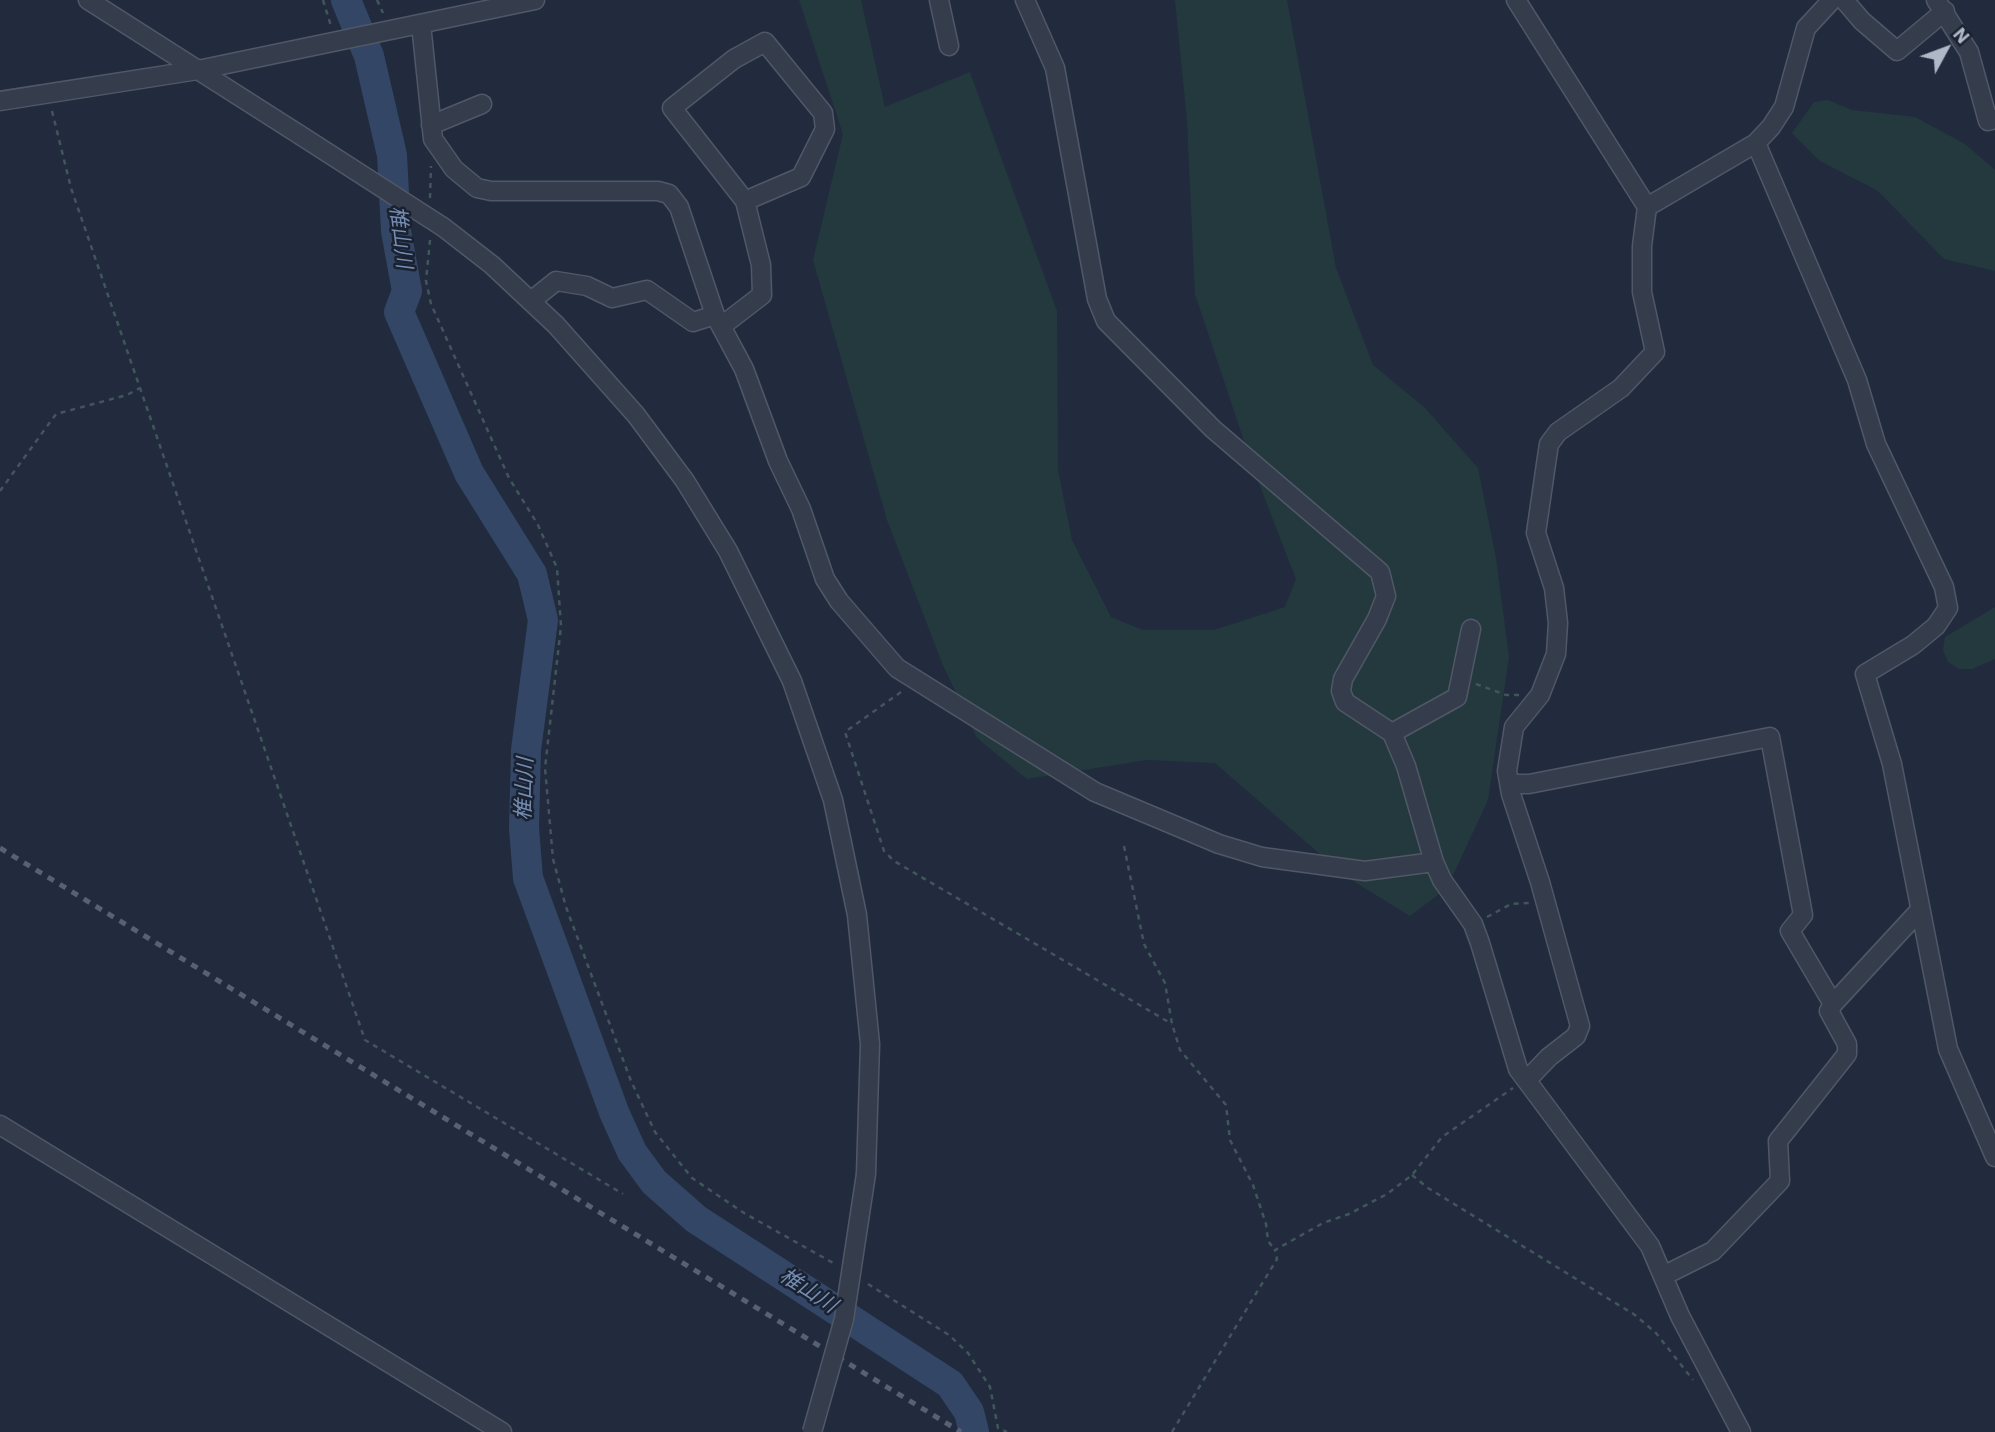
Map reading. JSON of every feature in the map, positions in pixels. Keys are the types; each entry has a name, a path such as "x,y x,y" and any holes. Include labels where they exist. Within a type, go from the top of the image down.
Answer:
{"street":[{"path":"88,0 300,135 436,228 531,301 609,383 685,481 729,551 792,681 833,800 845,842 857,915 870,1044 866,1174 846,1307 813,1432"},
{"path":"0,100 198,70 535,0"},
{"path":"939,0 949,46"},
{"path":"1025,0 1055,68 1097,299 1105,321 1213,429 1380,572 1386,596 1340,691 1345,702 1355,711 1391,733 1406,766 1434,862 1442,880 1473,924 1497,994 1513,1059 1650,1246 1681,1316 1741,1432"},
{"path":"1516,0 1647,207 1642,246 1642,292 1655,352 1620,388 1558,432 1549,444 1536,533 1554,588 1558,623 1556,654 1540,695 1514,727 1507,771 1511,784 1510,794 1540,882 1580,1026 1576,1035 1527,1080"},
{"path":"1647,207 1756,143 1784,107 1806,28 1832,0"},
{"path":"1844,0 1897,51 1940,6 1969,52 1988,121 1995,119"},
{"path":"415,25 432,132 464,178 477,188 491,191 658,191 669,194 679,207 719,320 744,369 831,590 897,668 1095,792 1219,844 1262,858 1365,871 1434,862"},
{"path":"531,301 556,281 587,286 612,298 626,297 639,290 647,290 693,322 719,320 762,295 761,265 745,201 672,108 734,59 765,43 823,113 825,129 801,177 745,201"},
{"path":"432,132 482,103"},
{"path":"1756,143 1857,380 1876,444 1944,587 1948,608 1936,626 1913,645 1864,674 1892,764 1948,1048 1995,1157"},
{"path":"1391,733 1453,702 1460,686 1471,629"},
{"path":"1511,784 1529,783 1770,737 1803,915 1790,931 1833,1004"},
{"path":"1665,1275 1713,1251 1780,1181 1778,1141 1847,1054 1847,1044 1829,1011 1920,910"},
{"path":"0,1125 502,1432"}],"path":[{"path":"323,0 337,43"},
{"path":"377,0 385,16"},
{"path":"51,92 52,120 64,167 365,1040 623,1194"},
{"path":"430,204 432,132"},
{"path":"436,228 426,281 431,304 509,478 538,525 557,568 561,626 545,768 553,859 566,907 610,1017 631,1081 654,1132 692,1178 744,1213 841,1268"},
{"path":"0,489 56,414 127,395 140,388"},
{"path":"916,678 873,714 845,732 884,852 894,861 1172,1024"},
{"path":"1460,686 1483,685 1506,695 1520,694 1518,703"},
{"path":"1124,846 1144,944 1165,983 1172,1024 1180,1050 1226,1105 1230,1140 1252,1185 1266,1224 1268,1241 1275,1250 1277,1259 1172,1432"},
{"path":"1473,924 1511,904 1535,902 1540,882"},
{"path":"1275,1250 1323,1223 1370,1204 1412,1175 1442,1137 1527,1080"},
{"path":"1412,1175 1428,1188 1635,1315 1656,1333 1698,1388"},
{"path":"864,1282 949,1335 968,1353 990,1387 998,1428 1007,1432"}],"green space":[{"path":"799,0 861,0 885,107 970,72 1057,311 1058,470 1072,540 1111,617 1143,630 1214,630 1285,607 1296,579 1253,468 1195,294 1187,120 1175,0 1287,0 1336,268 1373,365 1425,408 1478,468 1496,558 1509,657 1488,800 1447,888 1410,916 1345,876 1215,763 1147,760 1027,779 977,738 942,663 887,520 813,260 843,134"},
{"path":"1828,100 1852,110 1915,117 1965,144 1995,170 1995,271 1944,259 1878,191 1820,161 1792,133 1814,102"},
{"path":"1995,607 1995,659 1972,669 1959,669 1948,662 1943,650 1945,637"}],"waterway":[{"name":"椎山川","path":"346,0 369,56 392,155 396,231 407,291 399,312 469,473 532,574 543,620 526,750 524,828 528,878 614,1112 632,1152 654,1182 696,1219 950,1384 969,1412 974,1432"}],"railway":[{"path":"0,848 961,1432"}]}
